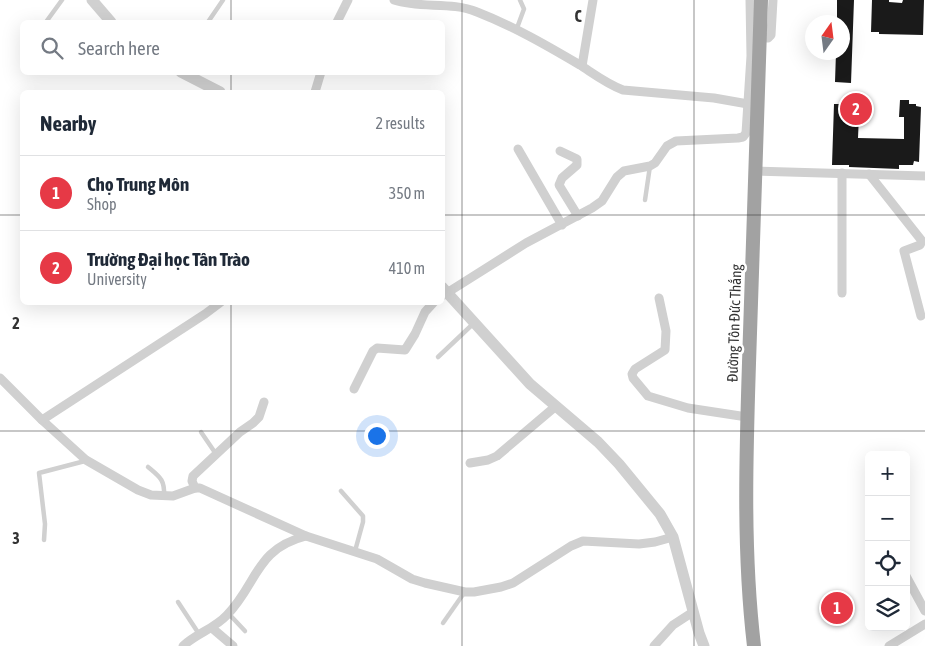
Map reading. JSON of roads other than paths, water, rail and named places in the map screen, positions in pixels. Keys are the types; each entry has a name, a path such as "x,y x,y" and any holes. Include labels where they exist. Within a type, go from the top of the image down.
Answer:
{"highway":[{"name":"Đường Tôn Đức Thắng","path":"754,646 748,594 746,536 747,417 756,37 761,0"}],"street":[{"path":"92,0 109,20"},
{"path":"338,20 348,0"},
{"path":"394,0 405,4 460,7 475,10 517,28 582,66 610,85 623,90 714,98 748,104"},
{"path":"582,66 593,0"},
{"path":"445,291 526,243 562,225 602,201 617,177 624,171 650,166 655,163 667,146 676,141 743,137 746,132 756,37 750,0"},
{"path":"756,37 768,38 771,35 773,0"},
{"path":"187,75 216,90"},
{"path":"316,90 320,75"},
{"path":"518,149 562,225"},
{"path":"560,151 577,159 577,165 562,178 559,185 578,216"},
{"path":"754,171 925,176"},
{"path":"842,173 842,293"},
{"path":"869,174 922,241 920,245 904,251 921,316"},
{"path":"445,293 475,322 530,384 598,442 619,464 660,514 673,537 704,646"},
{"path":"659,298 666,331 665,350 636,369 632,374 633,378 648,396 688,408 747,417"},
{"path":"42,420 217,305"},
{"path":"354,389 373,351 377,348 405,350 425,312 431,305"},
{"path":"0,378 86,460 138,490 152,495 173,496 200,488 306,536 377,559 426,584 465,592 501,587 513,583 571,546 583,541 639,544 673,537"},
{"path":"195,488 192,481 193,476 259,416 264,402"},
{"path":"470,463 488,460 497,456 556,406"},
{"path":"183,646 199,634 212,628 229,614 246,591 264,561 278,547 289,541 306,536"},
{"path":"910,583 925,611"},
{"path":"654,646 673,625 693,612"},
{"path":"889,646 925,624"},
{"path":"212,628 233,646"}],"lane":[{"path":"47,20 62,0"},
{"path":"209,20 223,0"},
{"path":"517,28 524,14 524,6 520,0"},
{"path":"645,200 650,166"},
{"path":"438,357 475,322"},
{"path":"201,432 216,454"},
{"path":"44,540 45,524 39,473 86,460"},
{"path":"148,467 162,480 164,496"},
{"path":"341,491 363,516 364,522 355,551"},
{"path":"443,623 465,592"},
{"path":"178,602 199,634"},
{"path":"229,614 246,631"}],"place":[{"name":"Trường Đại học Tân Trào","path":"856,109"},
{"name":"Chọ Trung Môn","path":"837,608"}]}
